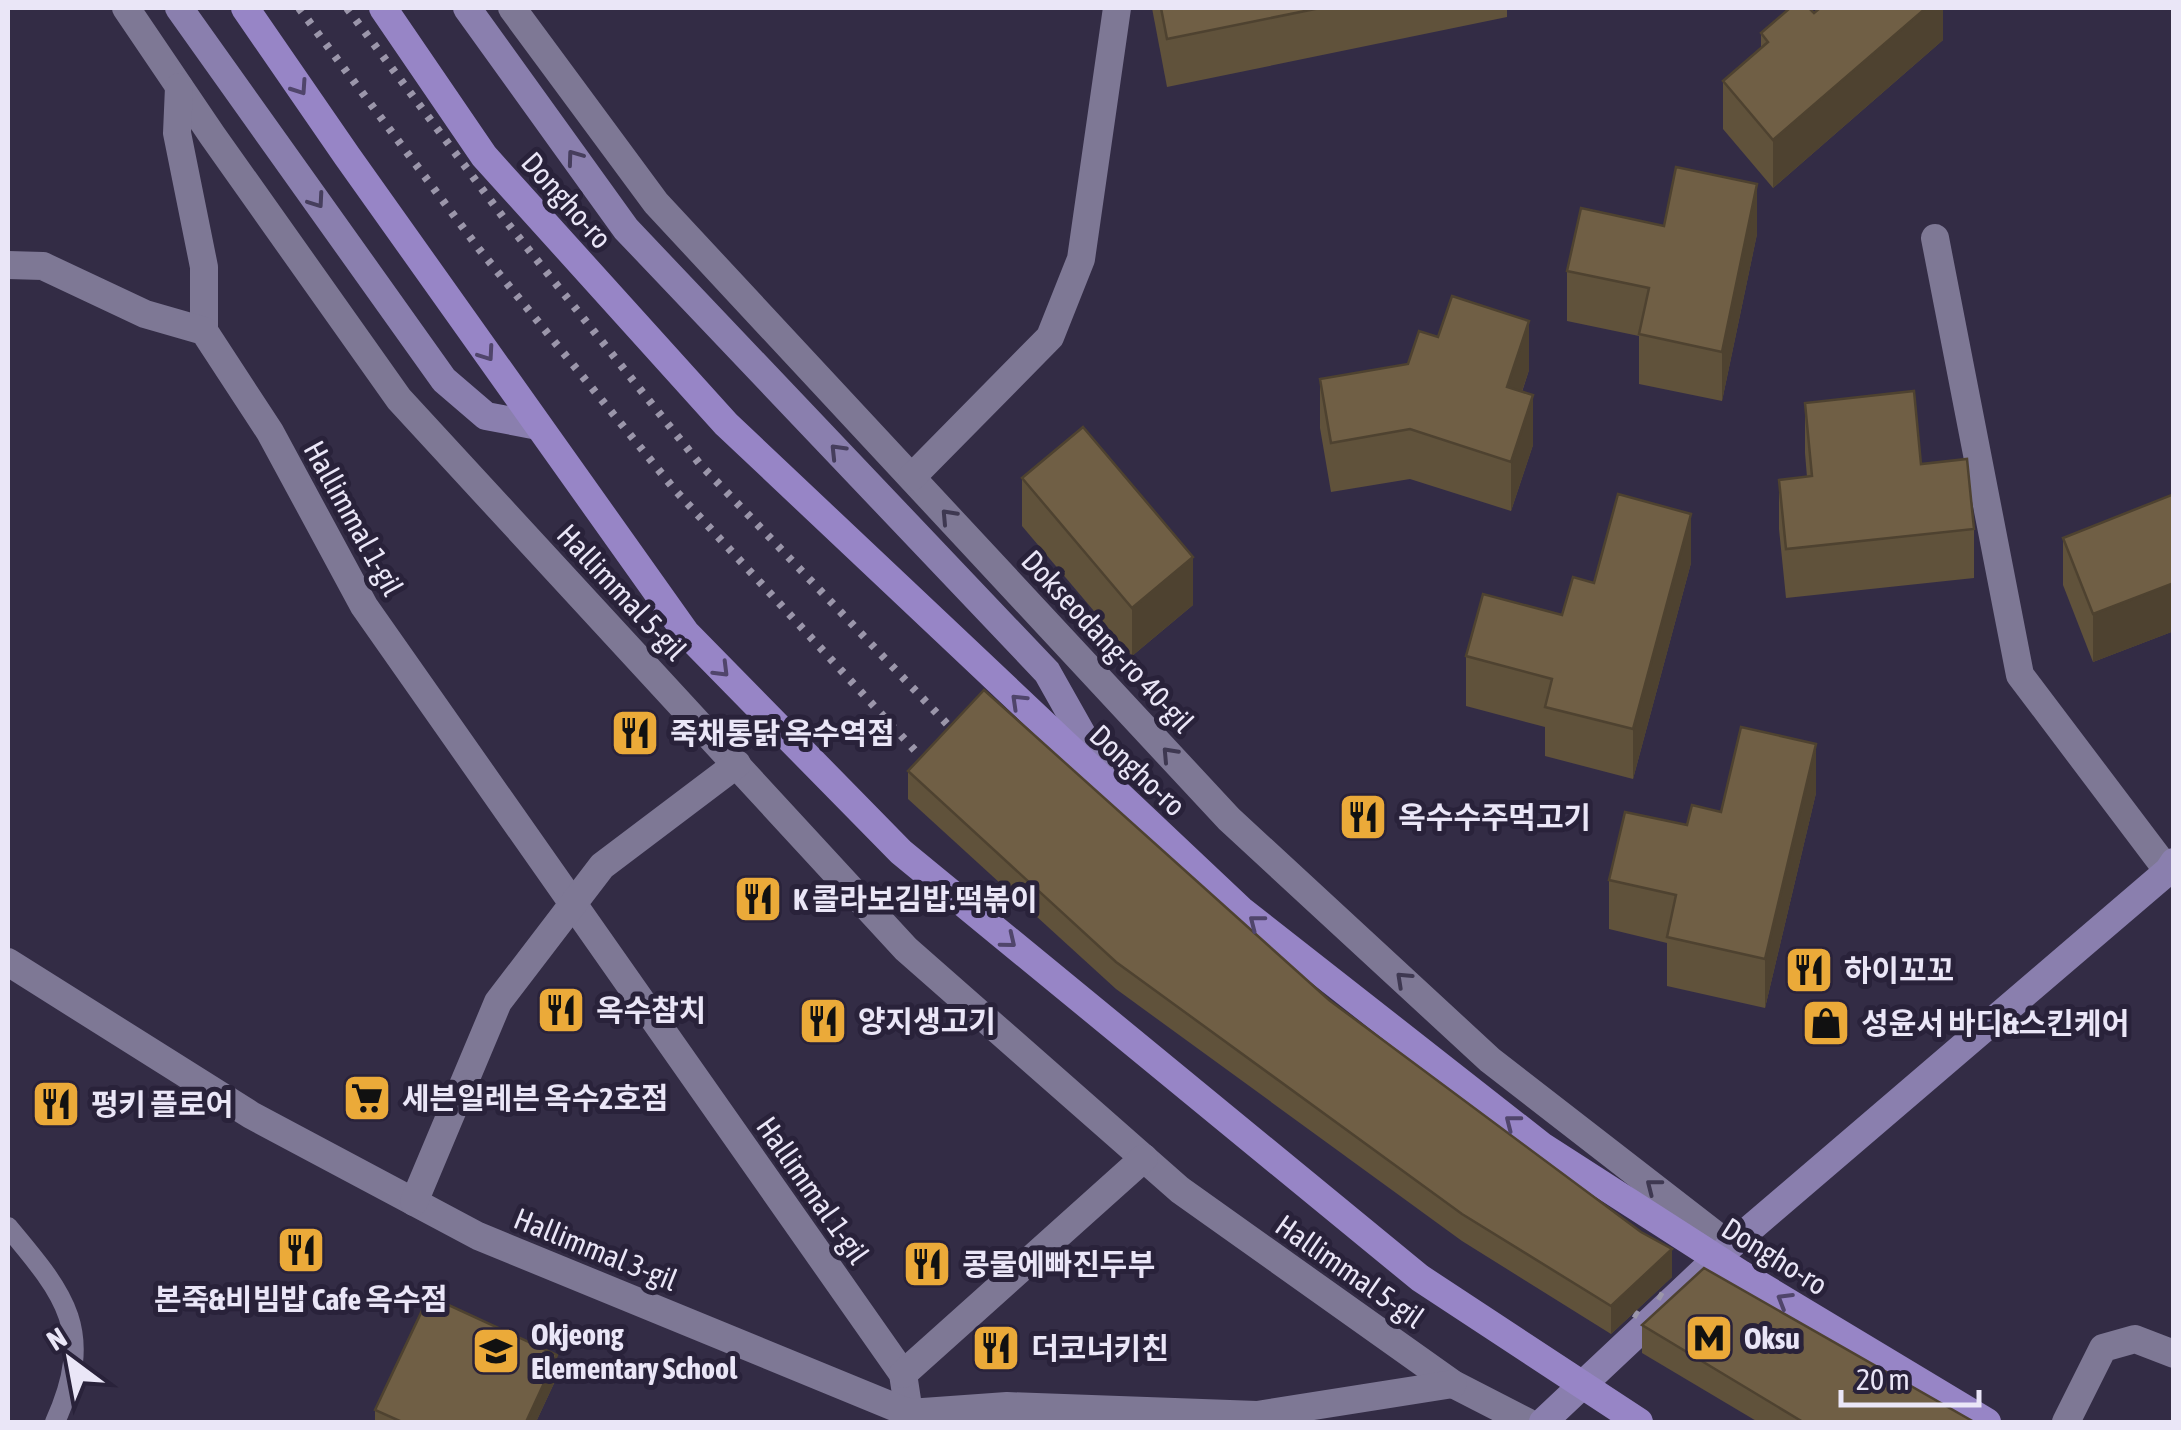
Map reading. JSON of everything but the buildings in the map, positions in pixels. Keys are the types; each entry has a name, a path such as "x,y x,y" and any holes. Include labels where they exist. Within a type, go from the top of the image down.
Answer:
{"main road":[{"path":"180,8 444,380 486,416 538,426"},
{"path":"245,8 686,633 901,852 1420,1278 1638,1422"},
{"name":"Dongho-ro","path":"382,8 484,156 726,424 1242,910 1542,1146 1742,1274 1988,1422"},
{"path":"467,8 626,229 1047,672 1118,796"},
{"path":"1544,1422 1730,1246 2172,867"}],"street":[{"name":"Hallimmal 5-gil","path":"126,8 399,399 906,949 1180,1190 1454,1384 1527,1422"},
{"name":"Dokseodang-ro 40-gil","path":"512,8 656,203 1229,819 1490,1060 1730,1246"},
{"path":"912,477 1050,338 1081,259 1117,8"},
{"path":"8,265 43,266 145,314 204,331 204,267 176,133 180,87"},
{"path":"1935,238 2020,675 2172,867"},
{"name":"Hallimmal 1-gil","path":"204,331 270,432 364,606 903,1374 912,1418"},
{"path":"414,1202 498,1002 602,866 737,764"},
{"name":"Hallimmal 3-gil","path":"8,962 251,1115 478,1236 912,1418 1007,1406 1257,1414 1454,1384"},
{"path":"903,1374 1144,1158"},
{"path":"2066,1422 2104,1348 2135,1339 2174,1354"}],"lane":[{"path":"8,1226 47,1272 71,1316 69,1392 55,1422"}],"railway":[{"path":"299,8 479,249 675,490 920,756 944,776"},
{"path":"347,8 509,225 699,463 967,745"},
{"path":"1632,1280 1693,1315"},
{"path":"1608,1298 1673,1336"}],"place":[{"name":"죽채통닭 옥수역점","path":"635,733"},
{"name":"옥수수주먹고기","path":"1363,817"},
{"name":"K 콜라보김밥.떡볶이","path":"758,899"},
{"name":"하이꼬꼬","path":"1809,970"},
{"name":"옥수참치","path":"561,1010"},
{"name":"양지생고기","path":"823,1021"},
{"name":"성윤서 바디&스킨케어","path":"1826,1023"},
{"name":"세븐일레븐 옥수2호점","path":"367,1098"},
{"name":"펑키 플로어","path":"56,1104"},
{"name":"본죽&비빔밥 Cafe 옥수점","path":"301,1250"},
{"name":"콩물에빠진두부","path":"927,1264"},
{"name":"Oksu","path":"1709,1338"},
{"name":"더코너키친","path":"996,1348"},
{"name":"Okjeong Elementary School","path":"496,1351"}]}
